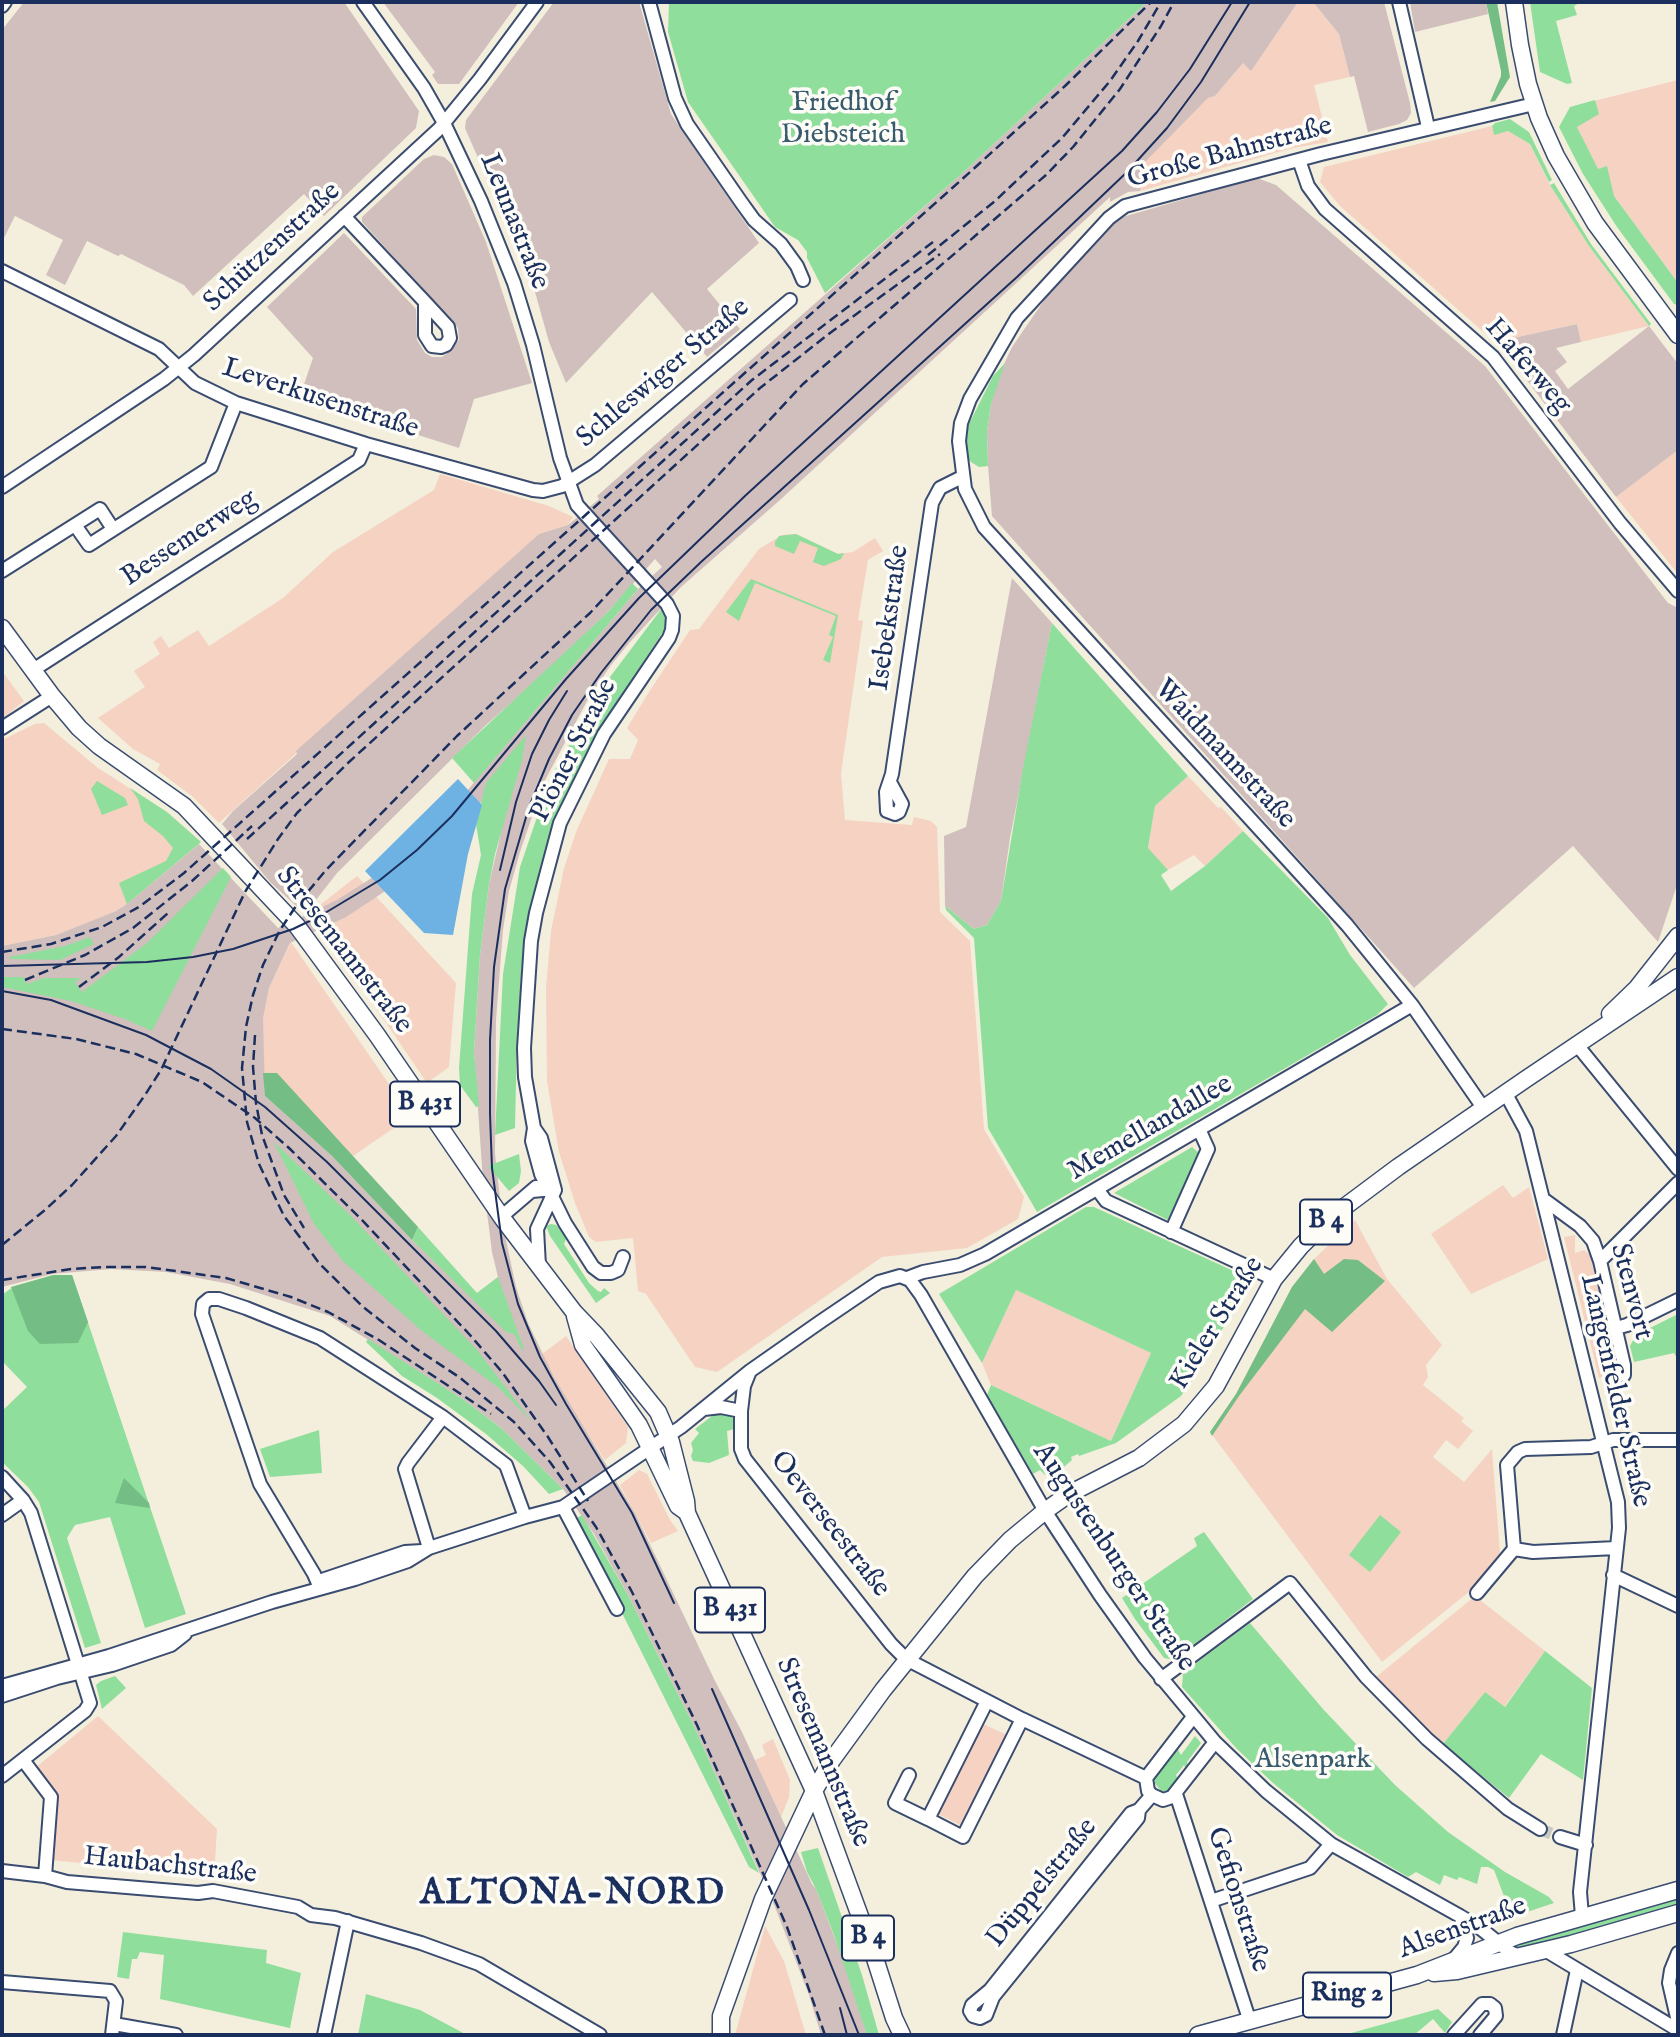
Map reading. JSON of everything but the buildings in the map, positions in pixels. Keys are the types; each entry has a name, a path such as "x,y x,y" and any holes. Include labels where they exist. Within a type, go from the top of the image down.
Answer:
{"main road":[{"path":"1514,2 1520,45 1534,104 1556,156 1595,223 1678,333"},
{"name":"Stresemannstraße","path":"2,628 70,719 94,742 184,806 297,926 377,1035 501,1217 574,1312 653,1405 669,1435 687,1513 814,1791 902,2035"},
{"name":"Kieler Straße","path":"1582,1042 1637,988 1678,936"},
{"name":"Kieler Straße","path":"722,2016 763,1899 814,1791 832,1760 906,1659 975,1576 1010,1540 1045,1511 1075,1491 1139,1458 1184,1424 1216,1385 1274,1279 1301,1246 1331,1217 1398,1167 1678,977"},
{"name":"Stresemannstraße","path":"574,1312 583,1345 639,1425 678,1506 687,1513"},
{"name":"Ring 2","path":"1582,1916 1678,1890"},
{"name":"Ring 2","path":"1418,1975 1457,1971 1678,1913"},
{"name":"Alsenstraße","path":"1198,2035 1418,1975 1454,1958 1582,1916"},
{"path":"709,2035 722,2016"},
{"path":"721,2035 722,2016"},
{"name":"Stresemannstraße","path":"894,2018 897,2035"}],"street":[{"path":"2,6 5,2"},
{"name":"Leunastraße","path":"363,2 424,88 481,201 514,283 533,345 568,483"},
{"name":"Schützenstraße","path":"2,487 179,367 444,123 537,2"},
{"path":"649,2 675,98 687,124 754,220 780,244 797,266 803,280"},
{"path":"1399,2 1428,127"},
{"name":"Große Bahnstraße","path":"961,423 970,398 1017,318 1117,211 1132,203 1299,160 1428,127 1534,104"},
{"name":"Haferweg","path":"1299,160 1308,186 1325,209 1493,357 1620,523 1678,591"},
{"path":"344,216 425,302"},
{"name":"Leverkusenstraße","path":"2,271 159,349 204,389 236,403 366,444 533,490 553,489 568,483"},
{"name":"Schleswiger Straße","path":"568,483 595,465 790,300"},
{"path":"75,525 89,545 211,467 236,403"},
{"name":"Waidmannstraße","path":"961,423 959,451 962,477 974,509 990,534 1347,925 1412,1005 1484,1109"},
{"name":"Bessemerweg","path":"33,670 359,460 366,444"},
{"name":"Isebekstraße","path":"890,782 932,503 940,488 962,477"},
{"name":"Plöner Straße","path":"568,483 582,511 671,609 674,623 668,638 604,734 560,824 531,942 526,1088 534,1128 532,1141 541,1174 565,1223 593,1267 601,1273 611,1273 618,1270 623,1257"},
{"path":"2,571 100,509 113,528"},
{"path":"2,728 52,696"},
{"name":"Memellandallee","path":"80,1668 170,1645 188,1631 272,1602 289,1591 319,1585 405,1552 426,1550 563,1507 669,1435 750,1371 879,1282 891,1277 907,1278 960,1265 985,1254 1412,1005"},
{"path":"1582,1042 1678,1169"},
{"name":"Langenfelder Straße","path":"1506,1094 1526,1131 1546,1201 1618,1502 1616,1548 1580,1892 1582,1916"},
{"name":"Plöner Straße","path":"534,1128 541,1138 551,1170 551,1192 565,1209 574,1237"},
{"path":"1171,1232 1208,1149 1199,1129"},
{"path":"501,1217 532,1191 541,1174"},
{"path":"1600,1261 1678,1183"},
{"path":"1097,1189 1106,1201 1274,1279"},
{"path":"532,1191 551,1192 536,1233 539,1268"},
{"name":"Stenvort","path":"1546,1201 1580,1226 1593,1241 1600,1261 1625,1375"},
{"path":"540,1220 553,1217 565,1223"},
{"name":"Augustenburger Straße","path":"907,1278 925,1301 1045,1511 1129,1638 1215,1742 1266,1791 1331,1844 1460,1916 1480,1928 1496,1943 1519,1956"},
{"path":"319,1585 260,1484 202,1314 203,1304 209,1299 219,1299 320,1338 443,1417 506,1465 525,1517"},
{"path":"1615,1328 1627,1325 1678,1300"},
{"name":"Oeverseestraße","path":"750,1371 744,1386 741,1411 741,1449 745,1459 906,1659"},
{"path":"704,1409 721,1407 741,1411"},
{"path":"426,1550 405,1469 443,1417"},
{"path":"1477,1594 1514,1549 1507,1465 1512,1457 1525,1449 1591,1447 1613,1440 1678,1440"},
{"path":"2,1477 31,1513 89,1699 87,1708 2,1776"},
{"path":"2,1515 23,1500"},
{"path":"563,1507 617,1609"},
{"path":"1514,1549 1533,1552 1616,1548"},
{"path":"1613,1575 1678,1606"},
{"path":"1161,1679 1290,1583 1366,1677 1427,1739 1508,1810 1539,1829"},
{"path":"906,1659 1022,1719 1146,1778"},
{"path":"2,1686 80,1668"},
{"path":"2,1696 80,1668"},
{"path":"928,1819 987,1701"},
{"path":"1193,1717 1146,1778 1152,1795 1163,1800 1176,1794 1215,1742"},
{"path":"909,1775 895,1803 963,1837 1022,1719"},
{"path":"23,1760 51,1797 45,1876"},
{"name":"Gefionstraße","path":"1176,1794 1250,2022"},
{"name":"Düppelstraße","path":"990,1995 1138,1818 1139,1810 1152,1795"},
{"path":"1560,1837 1586,1845"},
{"path":"1211,1900 1310,1868 1331,1844"},
{"name":"Haubachstraße","path":"2,1871 45,1876 66,1882 198,1893 213,1891 298,1907 311,1915 348,1921 421,1942 479,1964 600,2035"},
{"path":"1454,1958 1464,1947 1467,1938 1460,1916"},
{"path":"324,2035 348,1921"},
{"path":"1480,1928 1517,1936"},
{"path":"1545,1950 1678,2030"},
{"path":"1678,1953 1669,1983 1678,2022"},
{"path":"1563,2035 1577,1970"},
{"path":"2,1982 110,1991 116,2001 113,2029 176,2035"},
{"path":"1454,2035 1482,2004 1490,2004 1495,2008 1496,2016 1480,2035"}],"shaded area":[{"path":"24,2 344,2 419,111 416,128 324,216 304,194 193,296 184,285 121,254 118,256 87,241 65,285 46,275 63,240 15,216 2,242 2,30"},
{"path":"383,2 519,2 459,84 438,84 432,75 435,72"},
{"path":"554,2 639,2 671,114 759,243 707,289 740,329 707,357 652,292 566,383 549,342 535,292 502,204 489,183 465,128 466,120"},
{"path":"1147,2 1298,2 1251,71 1243,63 1215,96 1208,98 1144,163 1140,191 1128,192 1110,202 1110,197 780,500 681,587 611,665 587,701 543,784 520,852 509,891 503,930 496,1020 495,1154 503,1226 516,1287 528,1323 554,1377 635,1513 816,1889 849,1975 867,2035 821,2035 809,1995 775,1907 693,1724 628,1595 594,1534 563,1489 501,1428 464,1400 330,1316 230,1284 166,1272 111,1269 52,1274 2,1287 2,946 56,935 116,911 199,844 278,928 337,900 378,874 460,799 638,589 662,567 655,559 609,611 486,725 337,873 305,914 270,882 222,824 297,754 296,751 539,534 568,525 599,499 597,496 957,178","holes":["523,754 508,803 489,884 480,955 474,1052 483,1181 498,1277 472,1297 412,1240 332,1156 265,1096 263,1019 269,988 290,943 346,917 399,882 461,825"]},
{"path":"1298,2 1313,2 1339,34 1350,77 1314,85 1328,142 1293,148 1140,191 1143,163 1208,98 1215,96 1243,63 1251,70"},
{"path":"1313,2 1384,2 1410,103 1411,113 1407,120 1368,132 1354,76 1350,77 1339,34"},
{"path":"1410,2 1486,2 1488,14 1415,32"},
{"path":"1678,80 1678,283 1614,196 1593,161 1574,120 1586,103"},
{"path":"1492,126 1494,134 1508,131 1530,144 1550,185 1589,246 1649,326 1581,342 1577,324 1495,342 1340,206 1320,182 1324,167"},
{"path":"434,155 444,157 452,164 486,242 532,383 474,399 459,448 298,402 313,358 267,307 344,233 416,309 417,340 425,353 432,357 442,357 449,352 459,340 458,328 362,222 362,217 424,159"},
{"path":"1257,178 1276,185 1485,366 1668,603 1678,608 1678,882 1658,942 1573,846 1414,988 992,516 987,432 991,404 999,375 1012,347 1056,283 1116,219"},
{"path":"1577,324 1581,342 1556,348 1567,362 1555,371 1568,389 1649,326 1678,364 1678,450 1616,497 1495,342"},
{"path":"1678,450 1678,574 1616,497"},
{"path":"440,474 549,506 573,517 568,525 539,534 219,823 192,796 157,770 160,764 133,749 98,718 145,687 134,671 160,654 153,642 161,636 169,648 198,630 209,646 283,598 333,552 434,490"},
{"path":"796,534 838,554 853,552 875,538 883,551 868,560 858,620 863,621 841,773 845,820 912,825 914,817 931,821 937,827 940,912 970,941 984,1129 1024,1197 1018,1219 967,1248 882,1257 717,1372 695,1367 646,1294 638,1291 633,1238 596,1242 589,1237 575,1203 559,1152 547,1081 546,989 551,931 564,868 576,832 609,759 630,759 638,740 627,728 649,692 690,630 699,629 759,549 782,535"},
{"path":"1012,578 1052,623 1010,838 1001,901 987,925 974,929 945,906 944,836 966,827"},
{"path":"2,671 24,701 2,719"},
{"path":"44,723 98,768 167,812 201,842 116,911 56,935 2,946 2,740 35,724"},
{"path":"1188,776 1243,831 1205,866 1194,855 1168,870 1148,849 1155,806"},
{"path":"357,876 456,983 449,1067 427,1083 329,939 306,916"},
{"path":"291,942 411,1116 353,1156 329,1131 263,1073 263,1019 269,988"},
{"path":"1503,1185 1513,1198 1529,1187 1548,1259 1471,1294 1431,1234"},
{"path":"1355,1220 1387,1279 1442,1345 1426,1365 1428,1377 1423,1385 1464,1418 1461,1421 1473,1431 1458,1449 1446,1440 1433,1457 1464,1482 1492,1449 1500,1553 1470,1591 1382,1662 1210,1432 1236,1394 1292,1287 1314,1259"},
{"path":"1575,1235 1575,1253 1584,1250 1590,1255 1615,1357 1611,1374 1599,1378 1564,1237"},
{"path":"1016,1290 1151,1353 1111,1441 991,1385 982,1363"},
{"path":"566,1336 628,1427 626,1443 605,1460 568,1403 542,1354"},
{"path":"639,1470 647,1474 678,1531 651,1543 620,1485"},
{"path":"1475,1596 1545,1651 1504,1707 1485,1692 1444,1743 1406,1711 1376,1677"},
{"path":"98,1716 217,1829 214,1876 50,1860 56,1796 34,1769"},
{"path":"981,1723 1007,1735 962,1826 936,1813"},
{"path":"773,1739 790,1780 789,1797 781,1817 755,1760 766,1755 762,1745"},
{"path":"765,1926 784,1961 806,2035 735,2035"}],"green space":[{"name":"Friedhof Diebsteich","path":"669,2 1147,2 957,178 825,293 807,258 807,252 798,240 775,227 688,102 668,32"},
{"path":"1486,2 1497,2 1510,77 1495,101 1490,102 1501,71"},
{"path":"1530,2 1581,2 1574,6 1577,15 1556,21 1572,83 1567,84 1540,72"},
{"path":"1595,100 1599,114 1577,127 1598,169 1607,166 1614,196 1678,283 1678,305 1674,304 1617,227 1583,174 1559,127 1570,107"},
{"path":"1510,119 1529,132 1552,180 1549,182 1530,144 1508,131 1494,135 1492,126 1495,123"},
{"path":"1554,183 1591,244 1651,324 1649,326 1589,246 1550,185"},
{"path":"1005,363 991,404 987,432 988,466 979,467 966,456 965,438 969,424 993,376"},
{"path":"796,534 838,554 844,553 841,559 824,566 813,562 818,548 800,541 794,554 775,546 779,536"},
{"path":"751,579 838,615 830,663 823,660 833,637 829,635 836,616 755,583 739,621 726,612"},
{"path":"632,583 638,589 474,783 452,758 609,611"},
{"path":"662,608 666,616 666,626 597,732 553,822 524,936 517,1038 515,1128 495,1135 503,974 520,867 550,779 598,693"},
{"path":"1052,623 1188,776 1155,806 1148,848 1168,870 1161,875 1171,891 1205,866 1243,831 1328,918 1350,955 1388,1004 1377,1015 1037,1212 988,1128 974,938 945,906 974,929 987,925 1001,901 1023,768"},
{"path":"526,735 522,760 489,884 480,955 474,1052 479,1106 476,1107 460,1085 459,1068 472,894 481,855 476,824 486,783"},
{"path":"97,781 125,798 128,805 102,815 91,789"},
{"path":"130,788 167,812 201,842 127,904 119,883 166,861 173,848 144,821 138,799"},
{"path":"223,868 231,877 152,1031 71,1001 2,987 2,977 23,977 27,984 44,978 82,978 75,982 82,992 147,943"},
{"path":"90,937 94,944 60,960 10,959 65,946"},
{"path":"263,1073 277,1073 418,1227 412,1240 332,1156 265,1096"},
{"path":"274,1142 350,1215 477,1350 533,1423 499,1388 422,1331 343,1261 314,1224"},
{"path":"1192,1147 1199,1153 1168,1220 1114,1193"},
{"path":"519,1154 519,1183 509,1191 488,1166"},
{"path":"1086,1207 1094,1207 1251,1279 1197,1374 1181,1396 1116,1443 1071,1457 1072,1460 1051,1475 1051,1472 1046,1471 1045,1475 1040,1470 1033,1474 987,1395 991,1385 1111,1441 1151,1353 1016,1290 982,1363 939,1294"},
{"path":"556,1225 567,1237 564,1244 589,1283 598,1291 601,1292 604,1288 610,1293 596,1303 550,1236 546,1226"},
{"path":"418,1227 477,1293 498,1277 524,1349 522,1350 514,1334 506,1332 412,1240"},
{"path":"1314,1259 1324,1274 1344,1259 1358,1260 1385,1281 1332,1332 1305,1309 1212,1436 1210,1432 1236,1394 1292,1287"},
{"path":"53,1275 72,1275 88,1322 78,1343 40,1344 28,1331 11,1287"},
{"path":"72,1275 186,1614 145,1628 110,1517 75,1525 67,1538 101,1643 85,1648 39,1502 28,1487 2,1462 2,1411 27,1387 2,1361 2,1295 10,1289 53,1276"},
{"path":"1678,1314 1678,1360 1674,1353 1634,1362 1630,1346 1636,1335"},
{"path":"368,1339 464,1400 501,1428 563,1489 549,1494 523,1466 486,1434 402,1376 366,1342"},
{"path":"728,1412 734,1422 734,1429 727,1431 729,1455 709,1463 693,1461 691,1443 699,1433 695,1429 716,1413"},
{"path":"319,1430 322,1473 270,1477 260,1449"},
{"path":"124,1478 149,1503 150,1508 115,1503"},
{"path":"582,1515 628,1595 693,1724 759,1873 749,1867 575,1519"},
{"path":"1380,1515 1401,1532 1370,1572 1349,1555"},
{"path":"1204,1532 1253,1599 1174,1660 1164,1658 1122,1598 1197,1546 1194,1538"},
{"name":"Alsenpark","path":"1250,1623 1323,1709 1395,1785 1448,1832 1505,1872 1549,1897 1554,1903 1512,1917 1494,1870 1488,1867 1481,1867 1477,1884 1444,1875 1440,1885 1416,1872 1408,1877 1337,1835 1273,1783 1237,1749 1182,1687 1183,1673"},
{"path":"1545,1651 1592,1688 1583,1780 1541,1754 1509,1798 1443,1744 1485,1692 1505,1707"},
{"path":"115,1676 126,1688 102,1709 96,1685"},
{"path":"1195,1736 1201,1743 1187,1762 1189,1769 1187,1771 1184,1765 1176,1775 1179,1782 1169,1792 1161,1791 1154,1782 1156,1774 1177,1748 1181,1755"},
{"path":"818,1848 862,1975 879,2035 867,2035 834,1935 807,1872 801,1852"},
{"path":"1678,1895 1678,1903 1624,1923 1515,1950 1506,1946"},
{"path":"123,1932 267,1950 266,1963 301,1973 290,2028 160,1999 164,1955 140,1952 137,1959 132,1959 129,1979 117,1977"},
{"path":"366,1994 420,2010 467,2035 358,2035"},
{"path":"1438,2009 1452,2022 1445,2033 1433,2019 1414,2035 1344,2035"}],"water":[{"path":"458,779 482,805 468,854 453,935 424,933 365,871"}],"tunnel":[{"path":"1540,1829 1560,1837"}],"tram line":[{"path":"2,966 147,962 233,949 293,929 380,880 417,850 452,816 566,679 639,598 746,495 1122,151 1190,69 1232,2"},
{"path":"674,1603 632,1513 540,1357 518,1304 502,1243 492,1168 490,1114 494,967 505,889 529,807 549,759 572,715 651,610 1017,277 1127,172 1167,128 1201,82 1250,2"},
{"path":"500,870 516,802 532,754 567,691"},
{"path":"2,991 51,1000 146,1035 211,1069 265,1107 327,1162 496,1331 556,1405"},
{"path":"712,1689 809,1910 859,2035"},
{"path":"840,2008 847,2035"}],"railway":[{"path":"2,952 51,944 102,927 139,907 184,873 959,182 1065,86 1151,2"},
{"path":"928,255 995,201 1062,138 1110,81 1161,2"},
{"path":"825,2035 787,1927 697,1725 632,1592 596,1527 550,1462 514,1422 459,1377 415,1348 362,1306 319,1263 284,1216 259,1164 247,1122 242,1068 246,1027 263,965 280,930 326,870 457,736 590,613 803,384 1046,175 1073,147 1120,89 1174,2"},
{"path":"247,839 752,380 933,242"},
{"path":"2,1245 72,1185 116,1136 145,1095 161,1070 245,892 297,813 349,762 760,388 830,333 940,254"},
{"path":"25,980 85,955 133,928 192,881 252,826"},
{"path":"79,987 119,957 168,913"},
{"path":"2,1029 76,1039 136,1054 202,1082 255,1118 361,1219 470,1335 502,1372 548,1437 588,1501"},
{"path":"255,1035 253,1067 262,1135 284,1195 304,1228"},
{"path":"2,1280 71,1269 104,1267 146,1267 226,1278 291,1297 328,1312 379,1340 491,1414"}],"district":[{"name":"ALTONA-NORD","path":"573,1896"}]}
